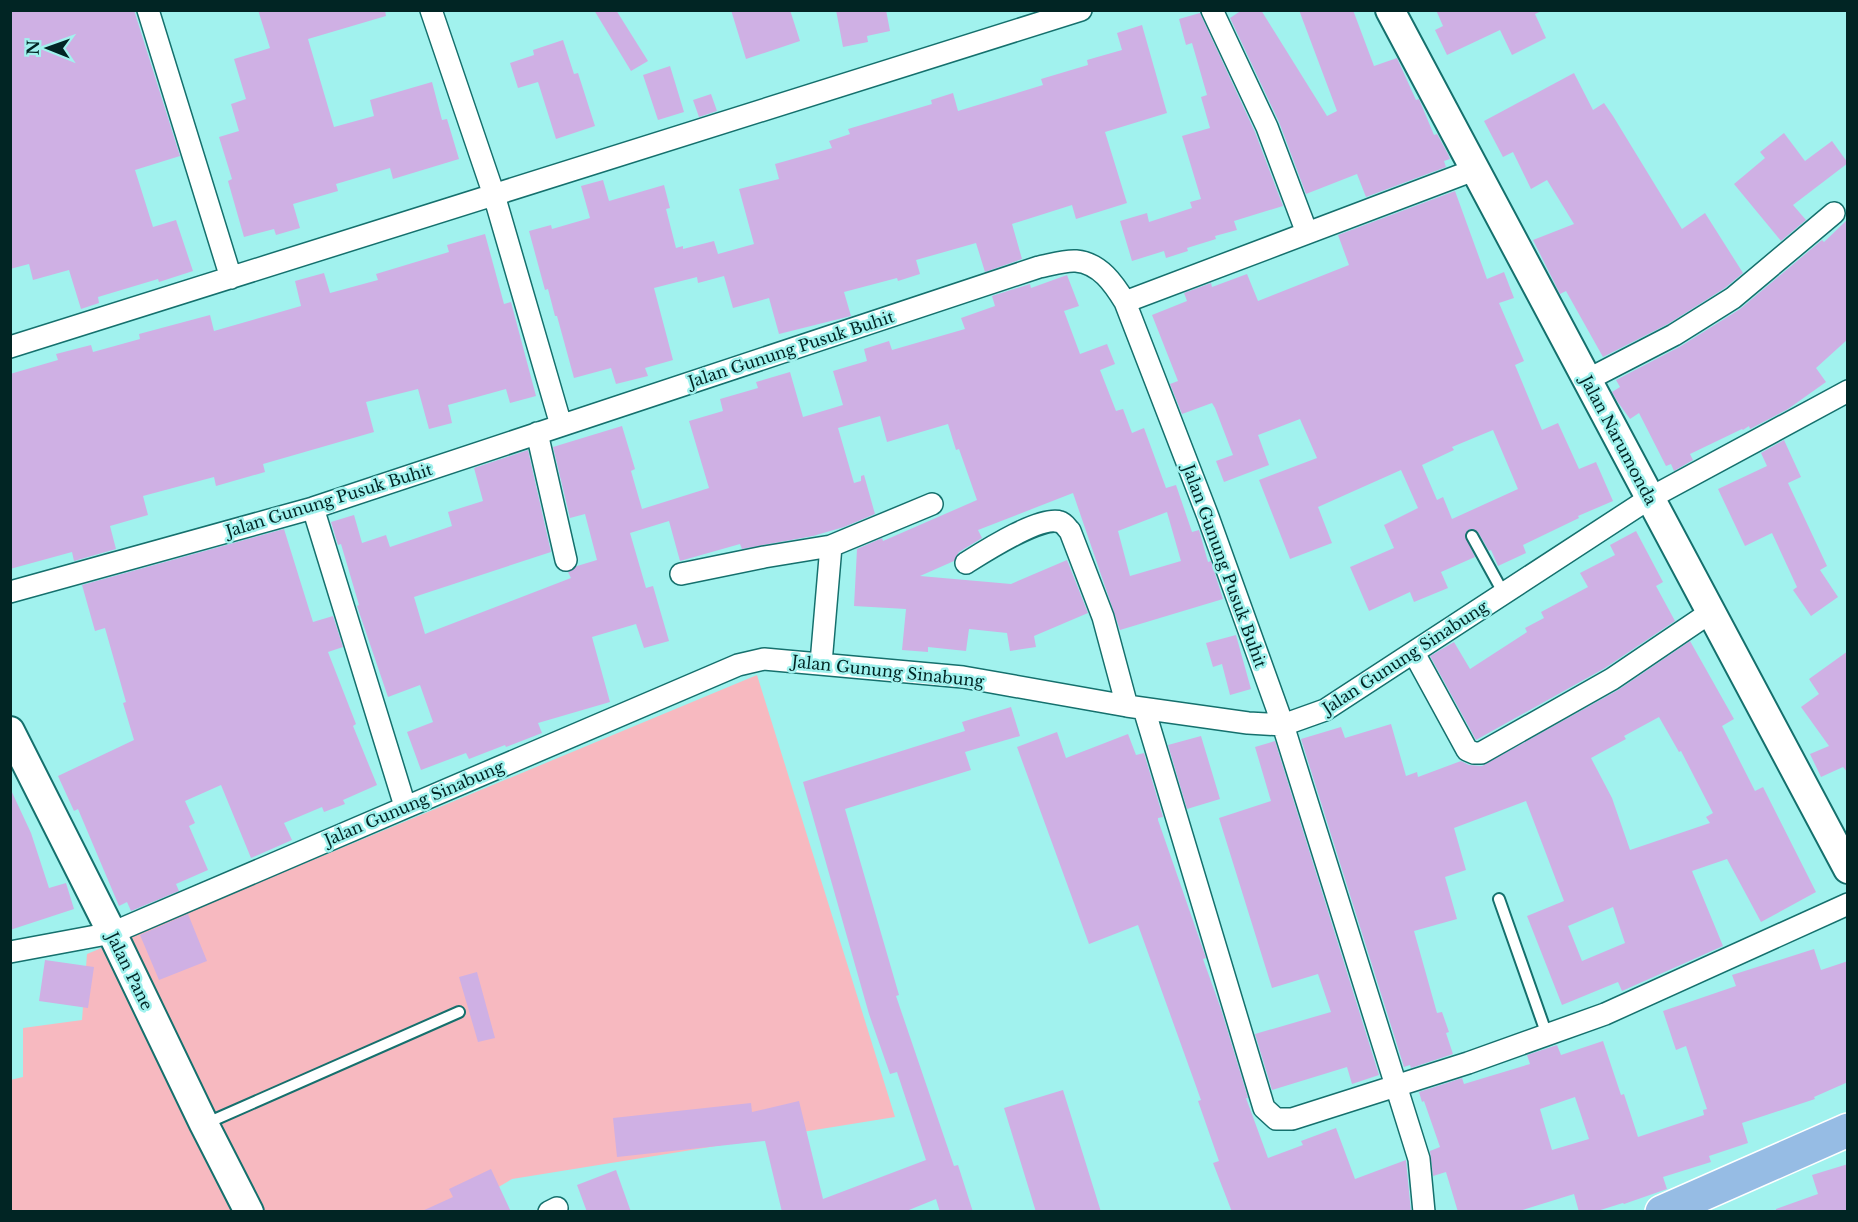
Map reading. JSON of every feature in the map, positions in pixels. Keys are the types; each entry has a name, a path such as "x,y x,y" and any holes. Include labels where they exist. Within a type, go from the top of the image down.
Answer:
{"main road":[{"path":"1662,1212 1848,1130"}],"street":[{"path":"148,10 231,278"},
{"path":"431,10 494,195 561,425"},
{"path":"10,347 1081,10"},
{"path":"1212,10 1267,127 1307,233"},
{"name":"Jalan Narumonda","path":"1390,10 1848,869"},
{"path":"1125,302 1474,170"},
{"path":"1587,380 1674,335 1733,298 1834,213"},
{"name":"Jalan Gunung Pusuk Buhit","path":"10,592 313,508 1038,267 1077,261 1099,269 1113,282 1125,302 1207,513 1283,725 1419,1159 1424,1212"},
{"name":"Jalan Gunung Sinabung","path":"10,952 112,933 738,665 764,659 963,677 1136,707 1248,723 1283,725 1325,711 1650,498 1848,391"},
{"path":"537,433 566,560"},
{"path":"681,574 831,546 932,504"},
{"path":"313,508 405,806"},
{"path":"966,563 1009,537 1045,522 1062,523 1070,531 1136,707 1264,1108 1276,1119 1292,1119 1468,1063 1605,1014 1848,904"},
{"path":"821,663 831,546"},
{"path":"1414,653 1467,750 1481,753 1612,679 1711,612"},
{"name":"Jalan Pane","path":"10,731 249,1212"}],"lane":[{"path":"1472,536 1504,594"},
{"path":"1499,899 1547,1035"},
{"path":"204,1124 459,1012"}],"shaded area":[{"path":"757,675 895,1117 512,1179 458,1211 11,1212 10,1080 23,1077 23,1028 82,1020 87,954"}],"building":[{"path":"10,10 134,10 180,156 135,170 153,227 176,220 193,271 98,297 99,303 81,309 69,270 33,280 29,264 10,269"},
{"path":"258,10 385,10 386,16 308,39 334,127 374,116 370,100 432,82 442,120 447,119 459,159 393,179 390,168 336,184 338,191 293,204 300,228 276,235 274,229 244,237 228,181 232,179 219,137 239,131 231,104 246,99 234,59 270,48"},
{"path":"594,10 616,10 648,61 631,71"},
{"path":"731,10 790,10 800,41 746,59"},
{"path":"836,10 886,10 890,31 867,36 868,42 843,47"},
{"path":"1242,10 1261,10 1327,116 1337,111 1299,10 1353,10 1374,66 1397,58 1416,100 1419,99 1434,135 1437,134 1448,154 1450,159 1444,161 1446,167 1366,197 1357,174 1306,194 1279,122 1230,18"},
{"path":"1436,10 1544,10 1535,14 1546,38 1512,55 1500,30 1447,55 1435,30 1443,26"},
{"path":"1200,13 1255,132 1283,206 1234,221 1237,230 1215,236 1216,239 1187,248 1188,251 1166,258 1164,251 1132,261 1120,221 1147,213 1149,222 1192,208 1190,202 1201,199 1182,136 1210,128 1201,97 1207,95 1192,43 1186,45 1179,19"},
{"path":"1142,25 1167,113 1105,132 1127,203 1076,219 1072,205 1012,224 1022,259 985,272 976,243 916,260 920,274 844,292 851,316 779,334 769,298 733,308 724,276 698,283 697,277 654,288 673,360 645,368 648,376 616,384 611,368 574,378 557,316 555,316 548,289 545,290 529,231 551,225 552,229 590,218 581,186 603,180 609,201 664,185 670,208 666,209 676,248 683,246 683,249 714,241 718,254 754,244 739,189 779,179 775,164 832,148 829,141 850,134 848,129 932,104 931,100 953,93 958,111 1043,85 1041,79 1088,65 1087,60 1122,50 1117,33"},
{"path":"563,40 574,74 578,73 595,126 556,139 538,82 518,88 510,63 534,55 533,50"},
{"path":"670,66 684,112 658,120 643,75"},
{"path":"1574,73 1593,110 1604,103 1613,116 1682,229 1705,213 1743,273 1725,288 1668,324 1603,357 1566,291 1560,294 1533,240 1574,224 1547,180 1531,189 1513,152 1503,157 1484,121"},
{"path":"711,94 717,111 699,117 693,100"},
{"path":"1784,133 1805,161 1832,141 1848,163 1793,205 1806,220 1781,241 1734,184 1765,158 1760,152"},
{"path":"1455,191 1487,279 1504,272 1514,298 1499,303 1524,361 1515,365 1542,430 1558,423 1579,469 1596,462 1613,501 1578,516 1579,518 1523,545 1526,553 1498,566 1491,550 1489,551 1478,532 1469,529 1465,536 1475,557 1441,572 1448,588 1414,602 1410,592 1369,611 1350,567 1394,548 1384,525 1418,508 1401,470 1318,507 1332,543 1290,559 1259,480 1317,458 1300,419 1258,435 1269,465 1224,482 1216,461 1233,455 1215,408 1212,403 1182,414 1170,384 1178,381 1152,315 1187,301 1184,293 1211,283 1212,287 1247,274 1258,301 1349,265 1338,235","holes":["1493,430 1518,489 1452,519 1443,497 1437,500 1422,465 1454,450 1452,447"]},
{"path":"1848,219 1848,339 1816,368 1826,382 1788,409 1750,429 1749,426 1690,454 1693,460 1674,471 1671,464 1666,466 1639,413 1630,419 1617,401 1612,392 1620,387 1616,380 1681,346 1740,309 1822,240 1824,242"},
{"path":"485,234 504,304 511,302 536,396 510,403 506,389 448,405 452,423 429,429 418,389 366,402 374,432 263,464 265,472 216,486 214,477 143,496 148,515 110,526 116,549 74,561 72,552 10,569 10,374 58,360 56,354 91,345 93,352 140,339 139,334 210,315 214,331 301,306 295,281 324,273 330,293 378,280 376,274 449,252 447,245"},
{"path":"1067,275 1079,306 1064,311 1080,354 1107,344 1115,364 1100,370 1116,411 1123,409 1132,433 1144,428 1166,488 1176,485 1192,532 1199,530 1208,562 1211,561 1223,599 1120,630 1073,493 978,530 982,538 959,552 954,561 920,576 1011,584 1067,560 1088,613 1034,636 1036,647 1010,651 1007,633 969,629 966,651 928,647 928,652 902,650 906,609 854,606 857,549 882,538 883,541 977,500 948,424 887,442 880,416 838,428 854,483 861,481 861,476 864,475 875,514 844,527 813,536 742,549 740,544 680,561 669,521 630,533 646,588 653,586 669,641 644,648 636,624 592,637 610,702 538,723 542,733 506,747 505,745 469,759 466,753 421,770 407,732 433,722 420,685 388,697 357,606 359,605 341,544 338,545 331,522 354,515 362,543 386,535 390,547 452,526 448,512 483,501 474,468 528,450 551,552 414,597 425,634 571,578 568,572 577,566 597,560 585,514 570,518 553,447 622,426 635,469 631,471 642,509 709,488 689,421 723,411 720,399 758,388 756,382 790,372 803,417 843,405 833,371 867,361 864,349 889,341 892,350 965,329 961,318 995,306 992,296 1030,284 1031,288","holes":["1167,512 1181,561 1130,576 1118,531"]},
{"path":"1784,440 1801,477 1788,483 1827,566 1820,570 1838,597 1811,616 1793,590 1797,587 1772,533 1745,546 1718,489 1767,466 1761,453"},
{"path":"284,529 313,622 333,616 343,647 328,652 356,724 353,726 377,785 343,800 345,804 324,812 322,807 284,823 292,840 251,858 221,785 185,801 195,823 189,826 208,870 176,884 179,891 131,911 127,902 119,906 78,809 74,811 58,776 134,740 105,628 95,631 82,585"},
{"path":"1636,531 1663,582 1656,586 1675,621 1605,668 1476,740 1430,656 1454,642 1470,669 1527,632 1525,628 1544,618 1541,612 1588,587 1580,573 1615,555 1610,545"},
{"path":"1236,635 1251,689 1230,695 1222,664 1213,667 1206,643"},
{"path":"1690,641 1734,719 1722,726 1755,791 1763,787 1816,892 1761,922 1727,859 1692,871 1723,946 1622,991 1618,982 1562,1005 1527,916 1564,901 1526,801 1454,828 1466,870 1445,877 1457,919 1414,931 1437,1013 1442,1012 1453,1054 1411,1068 1410,1065 1404,1067 1301,739 1341,727 1345,738 1391,724 1406,776 1417,772 1418,777 1461,761 1469,765 1482,766 1618,690","holes":["1659,717 1679,752 1681,751 1713,813 1706,817 1710,823 1630,850 1612,798 1591,758 1626,739 1624,736","1613,907 1625,943 1582,961 1568,926"]},
{"path":"1848,651 1848,773 1843,767 1821,777 1810,754 1829,746 1801,707 1819,694 1809,679"},
{"path":"1011,707 1020,736 965,752 971,770 845,809 899,995 896,996 954,1166 958,1165 973,1212 940,1212 936,1199 904,1212 782,1212 765,1141 617,1157 613,1118 751,1103 752,1112 799,1101 823,1199 926,1160 897,1072 890,1074 869,1014 803,782 965,731 962,722"},
{"path":"1057,732 1066,758 1128,734 1136,755 1144,753 1163,817 1158,820 1206,958 1203,959 1221,1009 1248,1098 1246,1098 1268,1158 1303,1145 1301,1141 1336,1128 1355,1179 1406,1160 1411,1212 1232,1212 1213,1163 1219,1161 1198,1101 1201,1100 1138,925 1089,944 1017,747"},
{"path":"1201,736 1220,799 1187,809 1168,745"},
{"path":"1275,741 1379,1075 1352,1084 1347,1067 1272,1090 1255,1034 1331,1012 1318,974 1272,988 1219,818 1271,801 1255,747"},
{"path":"10,788 31,833 49,888 66,883 74,909 10,930"},
{"path":"188,914 207,961 159,980 140,935"},
{"path":"1814,949 1821,970 1848,961 1848,1082 1814,1097 1815,1099 1742,1123 1748,1143 1709,1156 1711,1162 1663,1177 1667,1189 1624,1204 1594,1212 1579,1212 1574,1194 1516,1212 1458,1212 1446,1172 1433,1176 1430,1151 1440,1147 1419,1092 1462,1078 1464,1084 1530,1064 1527,1055 1557,1045 1561,1055 1603,1041 1638,1137 1704,1115 1703,1110 1707,1109 1686,1046 1676,1050 1663,1011 1736,986 1732,975","holes":["1575,1097 1589,1139 1552,1150 1540,1109"]},
{"path":"45,960 94,967 88,1008 39,1001"},
{"path":"477,972 495,1038 478,1042 459,977"},
{"path":"1063,1090 1101,1212 1036,1212 1004,1108"},
{"path":"1848,1164 1848,1212 1776,1212 1776,1209 1818,1194 1812,1175"},
{"path":"491,1169 511,1212 420,1212 453,1197 449,1189"},
{"path":"616,1170 631,1212 587,1212 577,1185"}]}
